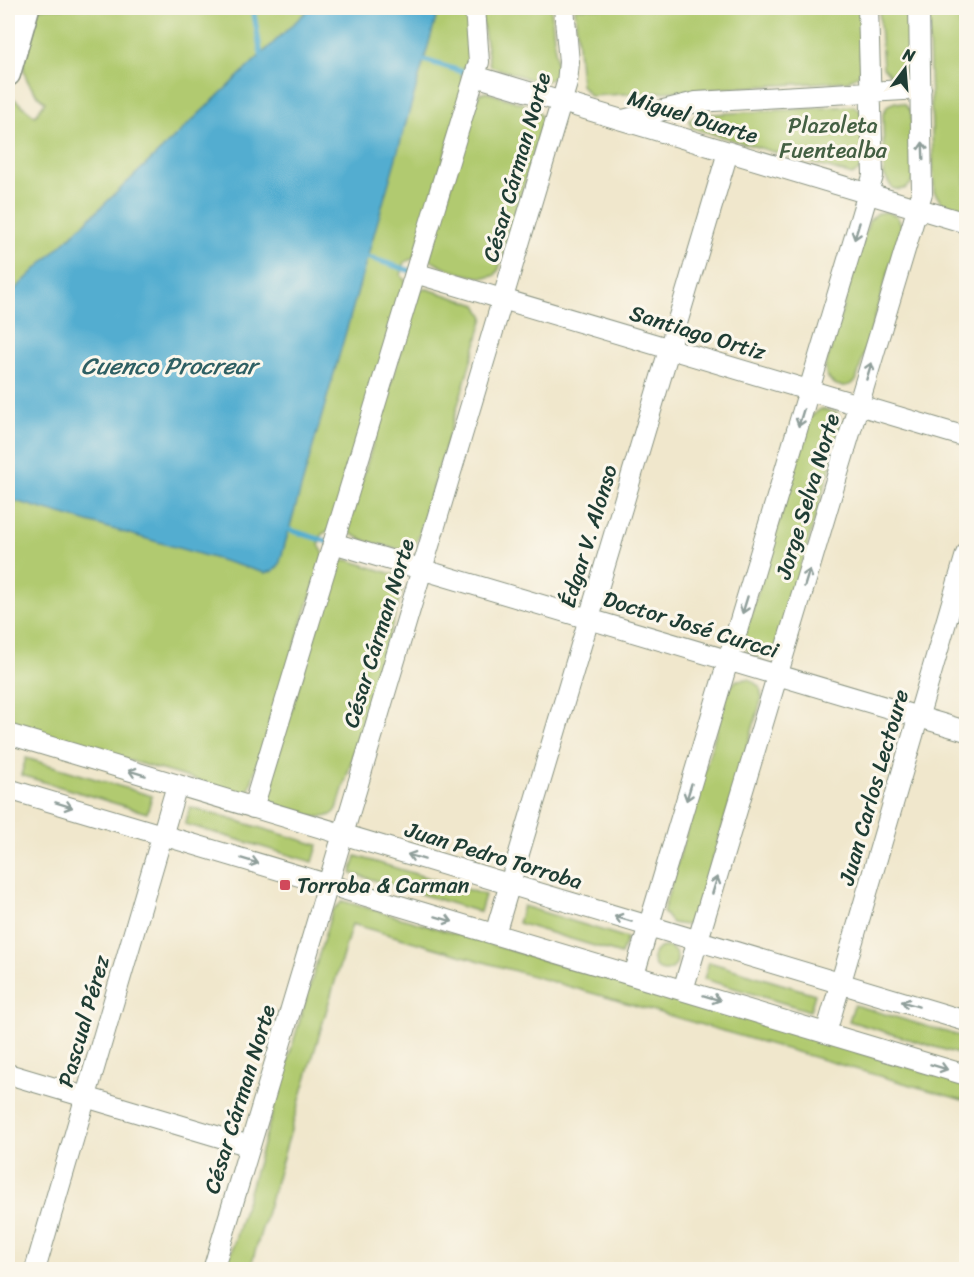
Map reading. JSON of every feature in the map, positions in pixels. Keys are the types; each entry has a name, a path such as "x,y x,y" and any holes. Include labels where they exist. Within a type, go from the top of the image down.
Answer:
{"street":[{"path":"8,74 27,8"},
{"path":"253,808 480,59 475,8"},
{"name":"César Cárman Norte","path":"213,1269 562,102 569,67 564,8"},
{"name":"Jorge Selva Norte","path":"634,975 868,194 874,167 868,8"},
{"name":"Jorge Selva Norte","path":"683,990 918,208 924,181 919,8"},
{"name":"Miguel Duarte","path":"475,76 966,223"},
{"path":"623,120 696,102 921,89"},
{"name":"Édgar V. Alonso","path":"495,934 728,152"},
{"name":"Santiago Ortiz","path":"415,273 966,437"},
{"name":"Doctor José Curcci","path":"333,543 966,731"},
{"name":"Juan Carlos Lectoure","path":"826,1033 966,554"},
{"name":"Juan Pedro Torroba","path":"9,740 177,785 966,1021"},
{"name":"Pascual Pérez","path":"35,1269 177,785"},
{"path":"8,789 966,1075"},
{"path":"8,1074 250,1146"}],"green space":[{"path":"39,8 469,8 474,59 464,68 461,76 466,86 414,258 405,262 401,275 407,283 332,529 322,534 319,545 324,554 248,793 244,794 8,725 8,114 13,98 35,116 45,102 27,79 24,68 26,46"},
{"path":"480,8 551,8 557,71 554,78 541,83 490,66"},
{"path":"575,8 860,8 860,74 848,81 590,96 581,85"},
{"path":"879,8 910,8 910,68 900,77 891,76 883,67"},
{"path":"928,8 958,8 966,65 966,211 943,204 934,192"},
{"path":"486,92 536,108 543,120 499,269 495,275 481,277 451,270 429,258 479,94"},
{"path":"895,102 905,104 911,112 914,178 908,187 899,190 892,188 884,175 883,114 888,105"},
{"name":"Plazoleta Fuentealba","path":"854,106 862,112 864,168 852,175 692,128 689,120 696,115"},
{"path":"886,212 897,216 902,226 856,381 840,386 828,378 825,367 869,221 878,213"},
{"path":"427,289 477,305 484,317 419,536 414,547 400,549 369,542 347,530 419,290"},
{"path":"821,409 837,413 843,425 776,650 766,656 756,656 748,651 743,641 811,416"},
{"path":"348,560 396,575 403,588 337,809 325,817 316,817 270,803 265,798 337,561"},
{"path":"749,679 760,687 762,698 695,918 686,925 672,923 663,912 729,688 737,680"},
{"path":"26,758 152,796 147,813 21,775"},
{"path":"190,807 318,845 313,862 185,824"},
{"path":"356,856 485,895 480,912 351,873"},
{"path":"343,901 966,1084 966,1101 352,924 250,1269 226,1270 332,911"},
{"path":"523,906 627,938 621,954 518,923"},
{"path":"665,947 670,948 676,954 676,964 670,970 665,971 660,970 654,964 653,959 654,954 660,948"},
{"path":"709,962 815,994 810,1011 704,979"},
{"path":"854,1005 963,1037 958,1054 849,1021"}],"water":[{"name":"Cuenco Procrear","path":"310,8 439,8 279,565 273,571 265,573 8,499 8,296"}],"waterway":[{"path":"253,8 261,55"},
{"path":"424,60 470,74"},
{"path":"367,257 411,271"},
{"path":"290,530 329,542"}],"place":[{"name":"Torroba & Carman","path":"285,885"}]}
